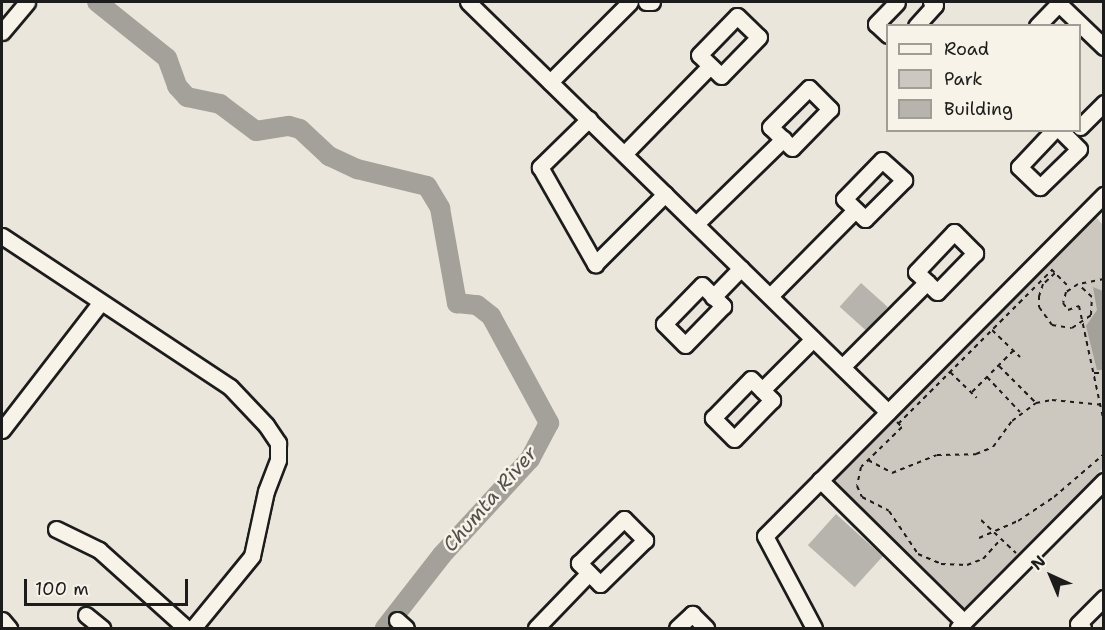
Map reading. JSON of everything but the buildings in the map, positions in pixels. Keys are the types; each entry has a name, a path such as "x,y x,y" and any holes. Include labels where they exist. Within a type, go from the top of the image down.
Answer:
{"street":[{"path":"2,32 27,2"},
{"path":"550,82 630,2"},
{"path":"646,2 652,2"},
{"path":"886,33 876,24 897,2"},
{"path":"918,24 935,6 931,2"},
{"path":"1039,24 1058,2 1080,24"},
{"path":"476,4 550,82 888,412"},
{"path":"1081,24 1104,47"},
{"path":"624,154 710,66"},
{"path":"1081,124 1104,104"},
{"path":"589,119 540,167 596,264 665,195"},
{"path":"1052,132 1019,167 1040,188 1079,148 1071,132"},
{"path":"696,224 783,139"},
{"path":"814,628 765,536 1040,258 1101,203"},
{"path":"770,297 855,210"},
{"path":"2,236 230,387 266,425 278,443 278,460 266,491 252,556 193,628"},
{"path":"714,297 741,268"},
{"path":"842,367 927,282"},
{"path":"2,430 100,303"},
{"path":"762,390 813,339"},
{"path":"820,480 961,625 1102,488"},
{"path":"56,529 99,550 186,628"},
{"path":"536,628 589,573"},
{"path":"1083,628 1078,624 1104,598"},
{"path":"677,628 692,614 706,628"},
{"path":"86,615 102,628"},
{"path":"2,620 9,628"}],"path":[{"path":"1040,258 1071,289"},
{"path":"898,424 1052,270"},
{"path":"1055,273 1043,284 1039,307 1052,325 1072,328 1082,324 1091,315 1094,303 1088,291 1078,284"},
{"path":"1104,279 1078,284 1064,296 1063,303 1068,310 1078,306 1102,405 1104,423"},
{"path":"992,330 1020,357"},
{"path":"972,392 1014,350"},
{"path":"999,366 1036,403"},
{"path":"950,372 977,398"},
{"path":"1093,373 1104,373"},
{"path":"987,377 1021,412"},
{"path":"868,460 892,473 937,455 976,454 993,447 1021,412 1036,403 1052,400 1102,405"},
{"path":"902,427 868,460 858,476 862,497 889,512 918,554 941,564 967,565 983,559 1001,539"},
{"path":"979,538 994,532 1054,497 1104,454"},
{"path":"981,520 1024,562"}],"green space":[{"path":"1095,216 1103,225 1103,468 962,611 831,481"}],"shaded area":[{"path":"1093,287 1103,291 1103,370 1097,370 1086,326 1097,310"}],"waterway":[{"name":"Chumta River","path":"97,2 167,58 177,86 187,97 220,104 256,131 289,126 300,129 329,156 357,169 427,186 440,208 457,303 477,305 491,316 549,423 530,459 442,555 385,628"}]}
